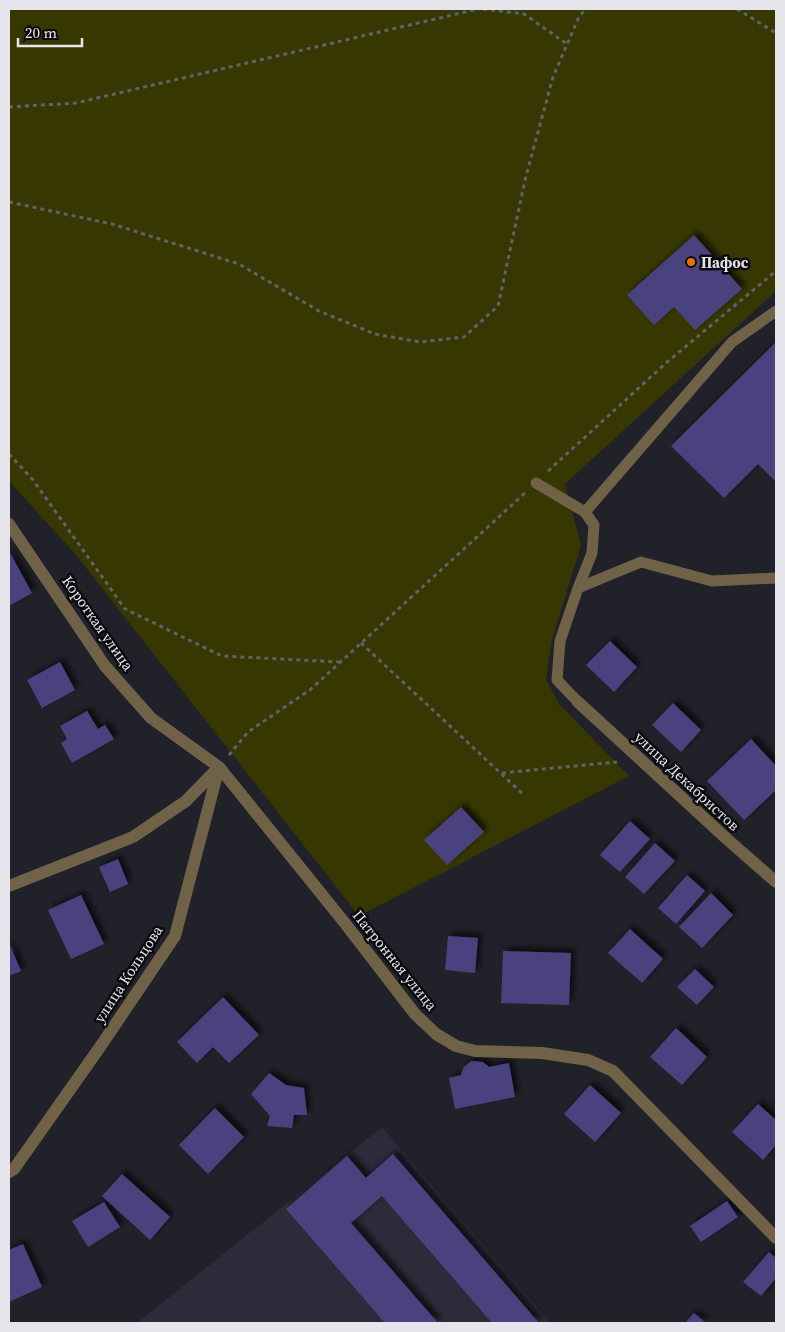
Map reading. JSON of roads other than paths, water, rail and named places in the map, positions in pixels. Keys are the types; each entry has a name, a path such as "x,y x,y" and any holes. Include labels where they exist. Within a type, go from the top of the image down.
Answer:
{"street":[{"name":"Короткая улица","path":"9,524 105,666 150,718 219,767"},
{"name":"улица Декабристов","path":"578,702 776,882"},
{"path":"9,886 133,837 186,801 219,767"},
{"name":"улица Кольцова","path":"9,1172 14,1169 100,1047 175,936 219,767"},
{"name":"Патронная улица","path":"219,767 344,922 415,1014 436,1034 456,1046 475,1051 542,1053 588,1060 613,1070 776,1238"}],"lane":[{"path":"585,512 732,342 776,311"},
{"path":"536,483 585,512 594,525 592,553 560,641 557,680 578,702"},
{"path":"578,588 641,562 712,581 776,578"}],"place":[{"name":"Пафос","path":"691,262"}]}
